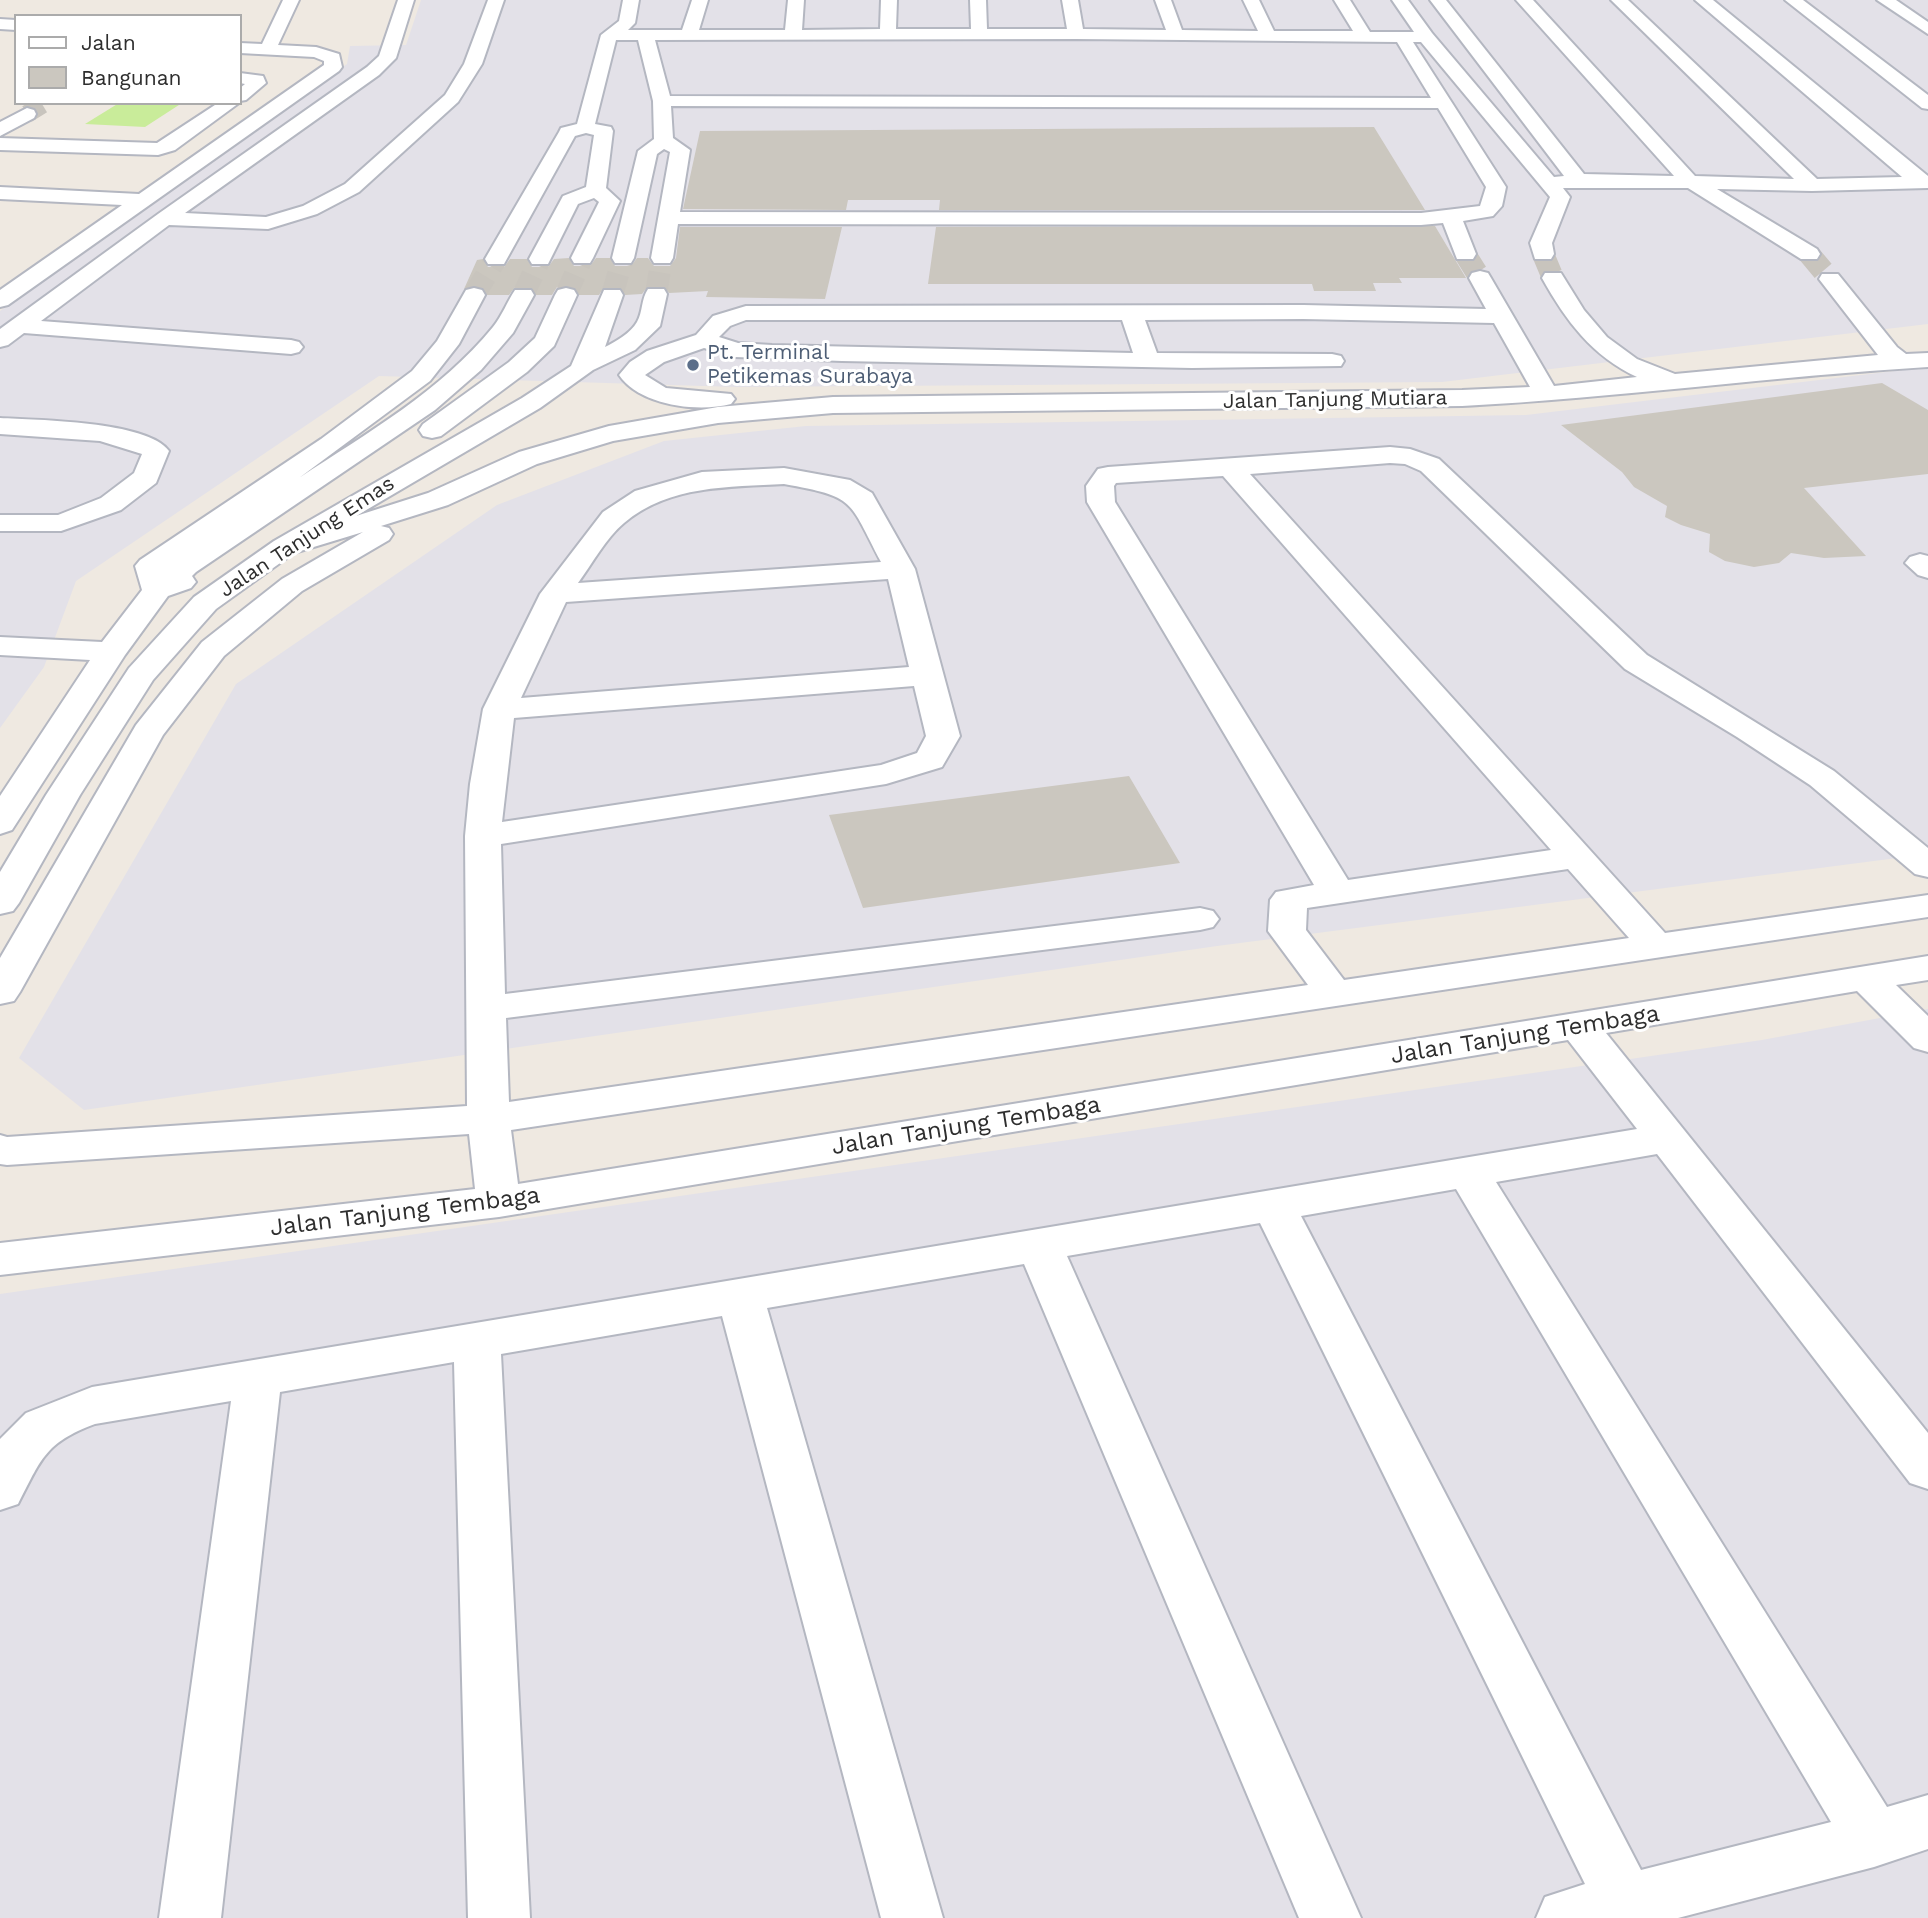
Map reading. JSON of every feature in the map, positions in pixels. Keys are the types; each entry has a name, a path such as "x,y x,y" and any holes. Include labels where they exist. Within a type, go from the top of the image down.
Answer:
{"lane":[{"path":"267,49 291,0"},
{"path":"0,340 380,65 387,58 406,0"},
{"path":"165,218 268,223 310,210 352,188 452,98 473,64 496,0"},
{"path":"585,127 609,35 627,23 631,0"},
{"path":"689,35 700,0"},
{"path":"793,35 796,0"},
{"path":"888,35 889,0"},
{"path":"978,0 979,35"},
{"path":"1070,0 1076,34"},
{"path":"1163,0 1176,35"},
{"path":"1251,0 1268,35"},
{"path":"1342,0 1364,36"},
{"path":"1400,0 1426,37 1560,197 1541,243 1543,254"},
{"path":"1438,0 1578,180"},
{"path":"1524,0 1688,180 1809,254"},
{"path":"1619,0 1812,185"},
{"path":"1703,0 1924,182"},
{"path":"1793,0 1928,104"},
{"path":"1885,0 1928,29"},
{"path":"627,23 645,35 663,100 664,141"},
{"path":"609,35 1076,34 1426,37"},
{"path":"669,218 1451,217 1486,212 1492,206 1496,187 1402,37"},
{"path":"0,300 333,67 333,58 316,52 242,48"},
{"path":"242,78 257,80 257,83 242,94"},
{"path":"663,100 1441,103"},
{"path":"0,144 158,149 168,146 227,105"},
{"path":"0,130 27,114"},
{"path":"211,117 256,119"},
{"path":"496,259 568,132 585,127 604,131 596,190"},
{"path":"662,258 680,150 664,141"},
{"path":"624,258 648,151 664,141"},
{"path":"1549,184 1578,180 1688,180 1812,185 1924,182"},
{"path":"582,258 610,201 596,190"},
{"path":"540,259 570,200 596,190"},
{"path":"0,193 142,200"},
{"path":"1451,217 1465,254"},
{"path":"1480,278 1546,394"},
{"path":"1553,278 1568,306 1606,351 1644,373 1680,382"},
{"path":"1830,279 1896,358"},
{"path":"1287,286 1289,297 1319,336 1343,401"},
{"name":"Jalan Tanjung Emas","path":"0,903 63,795 140,675 205,603 284,547 627,345 648,326 656,294"},
{"path":"158,590 150,566 330,444 421,376 447,344 474,295"},
{"path":"0,823 111,652 158,590 186,566 426,405 472,365 505,328 523,295"},
{"name":"Jalan Tanjung Emas","path":"158,590 222,567 382,464 455,413 518,367 545,341 566,295"},
{"path":"581,370 595,343 612,295"},
{"path":"880,364 735,351 705,340 710,329 720,319 746,313 1010,337 1148,360 1169,350 1502,316"},
{"path":"1099,336 1157,313 1319,336"},
{"path":"1157,313 1169,350"},
{"path":"739,370 880,364 1010,337 1134,324"},
{"path":"1134,324 1148,360"},
{"path":"20,326 291,347"},
{"path":"1010,337 1074,336"},
{"name":"Jalan Tanjung Mutiara","path":"705,340 663,353 640,364 631,375 639,388 666,396 832,405"},
{"name":"Jalan Tanjung Mutiara","path":"1896,358 1928,346"},
{"name":"Jalan Tanjung Mutiara","path":"284,547 438,499 528,458 609,435 718,415 832,405 1343,401 1546,394 1896,358 1928,360"},
{"path":"876,404 880,364"},
{"path":"0,426 110,435 138,441 156,451 146,477 111,504 61,523 0,523"},
{"path":"1337,892 1101,502 1100,486 1108,475 1390,455 1410,457 1430,466 1636,662 1822,778 1928,866"},
{"path":"1230,467 1658,948"},
{"path":"484,836 886,774 930,760 943,736 900,569 862,499 841,486 784,476 702,480 645,497 613,518 555,594 499,709 487,784 484,836 488,1119 499,1202"},
{"path":"0,992 148,732 212,649 292,584 438,499"},
{"path":"555,594 900,569"},
{"path":"0,646 111,652"},
{"path":"499,709 927,675"},
{"path":"1335,995 1287,931 1289,900 1577,857"},
{"path":"0,1149 7,1151 488,1119 1928,906"},
{"path":"488,1008 1200,919"},
{"name":"Jalan Tanjung Tembaga","path":"0,1259 499,1202 1928,968"},
{"path":"1867,979 1928,1039"},
{"path":"1579,1026 1928,1469"},
{"path":"0,1490 19,1447 39,1429 60,1416 92,1406 1667,1139"},
{"path":"1468,1172 1901,1830 1567,1918"},
{"path":"1273,1205 1626,1903"},
{"path":"1039,1245 1330,1918"},
{"path":"740,1295 912,1918"},
{"path":"477,1340 499,1918"},
{"path":"190,1918 258,1377"}],"shaded area":[{"path":"421,0 1928,0 1928,324 1442,382 736,387 379,376 76,581 44,667 0,728 0,311 347,64 350,46 406,45"},
{"path":"1928,367 1928,854 1217,946 84,1110 19,1058 236,684 497,505 664,441 806,426 1526,415"},
{"path":"1928,1009 1928,1918 0,1918 0,1294 1762,1040"}],"green space":[{"path":"116,105 179,105 145,127 85,124"}],"building":[{"path":"1374,127 1425,210 939,210 940,200 848,200 846,210 683,209 700,131"},
{"path":"1435,226 1466,278 1399,278 1402,283 1373,283 1376,291 1314,291 1312,284 928,284 936,227"},
{"path":"680,227 842,227 825,299 706,297 708,291 669,293 664,286 648,286 642,294 625,295 620,287 604,287 599,295 579,295 576,289 567,285 557,287 552,295 536,295 531,287 515,287 509,295 487,295 484,289 475,285 464,289 477,260 483,259 488,267 504,267 510,259 527,259 532,267 548,267 554,259 569,258 574,266 590,266 596,258 610,258 615,266 631,266 637,258 648,258 654,266 670,266 676,258"},
{"path":"1882,383 1928,410 1928,474 1804,488 1866,556 1824,558 1791,553 1779,563 1754,567 1725,561 1709,552 1710,534 1665,517 1667,506 1634,487 1622,472 1561,425"},
{"path":"1129,776 1180,863 863,908 829,815"}],"tunnel":[{"path":"27,114 42,105"},
{"path":"1465,254 1480,278"},
{"path":"1543,254 1553,278"},
{"path":"1809,254 1830,279"},
{"path":"566,295 582,258"},
{"path":"612,295 623,258"},
{"path":"656,294 662,258"},
{"path":"474,295 496,259"},
{"path":"523,295 540,259"}],"place":[{"name":"Pt. Terminal Petikemas Surabaya","path":"693,365"}]}
